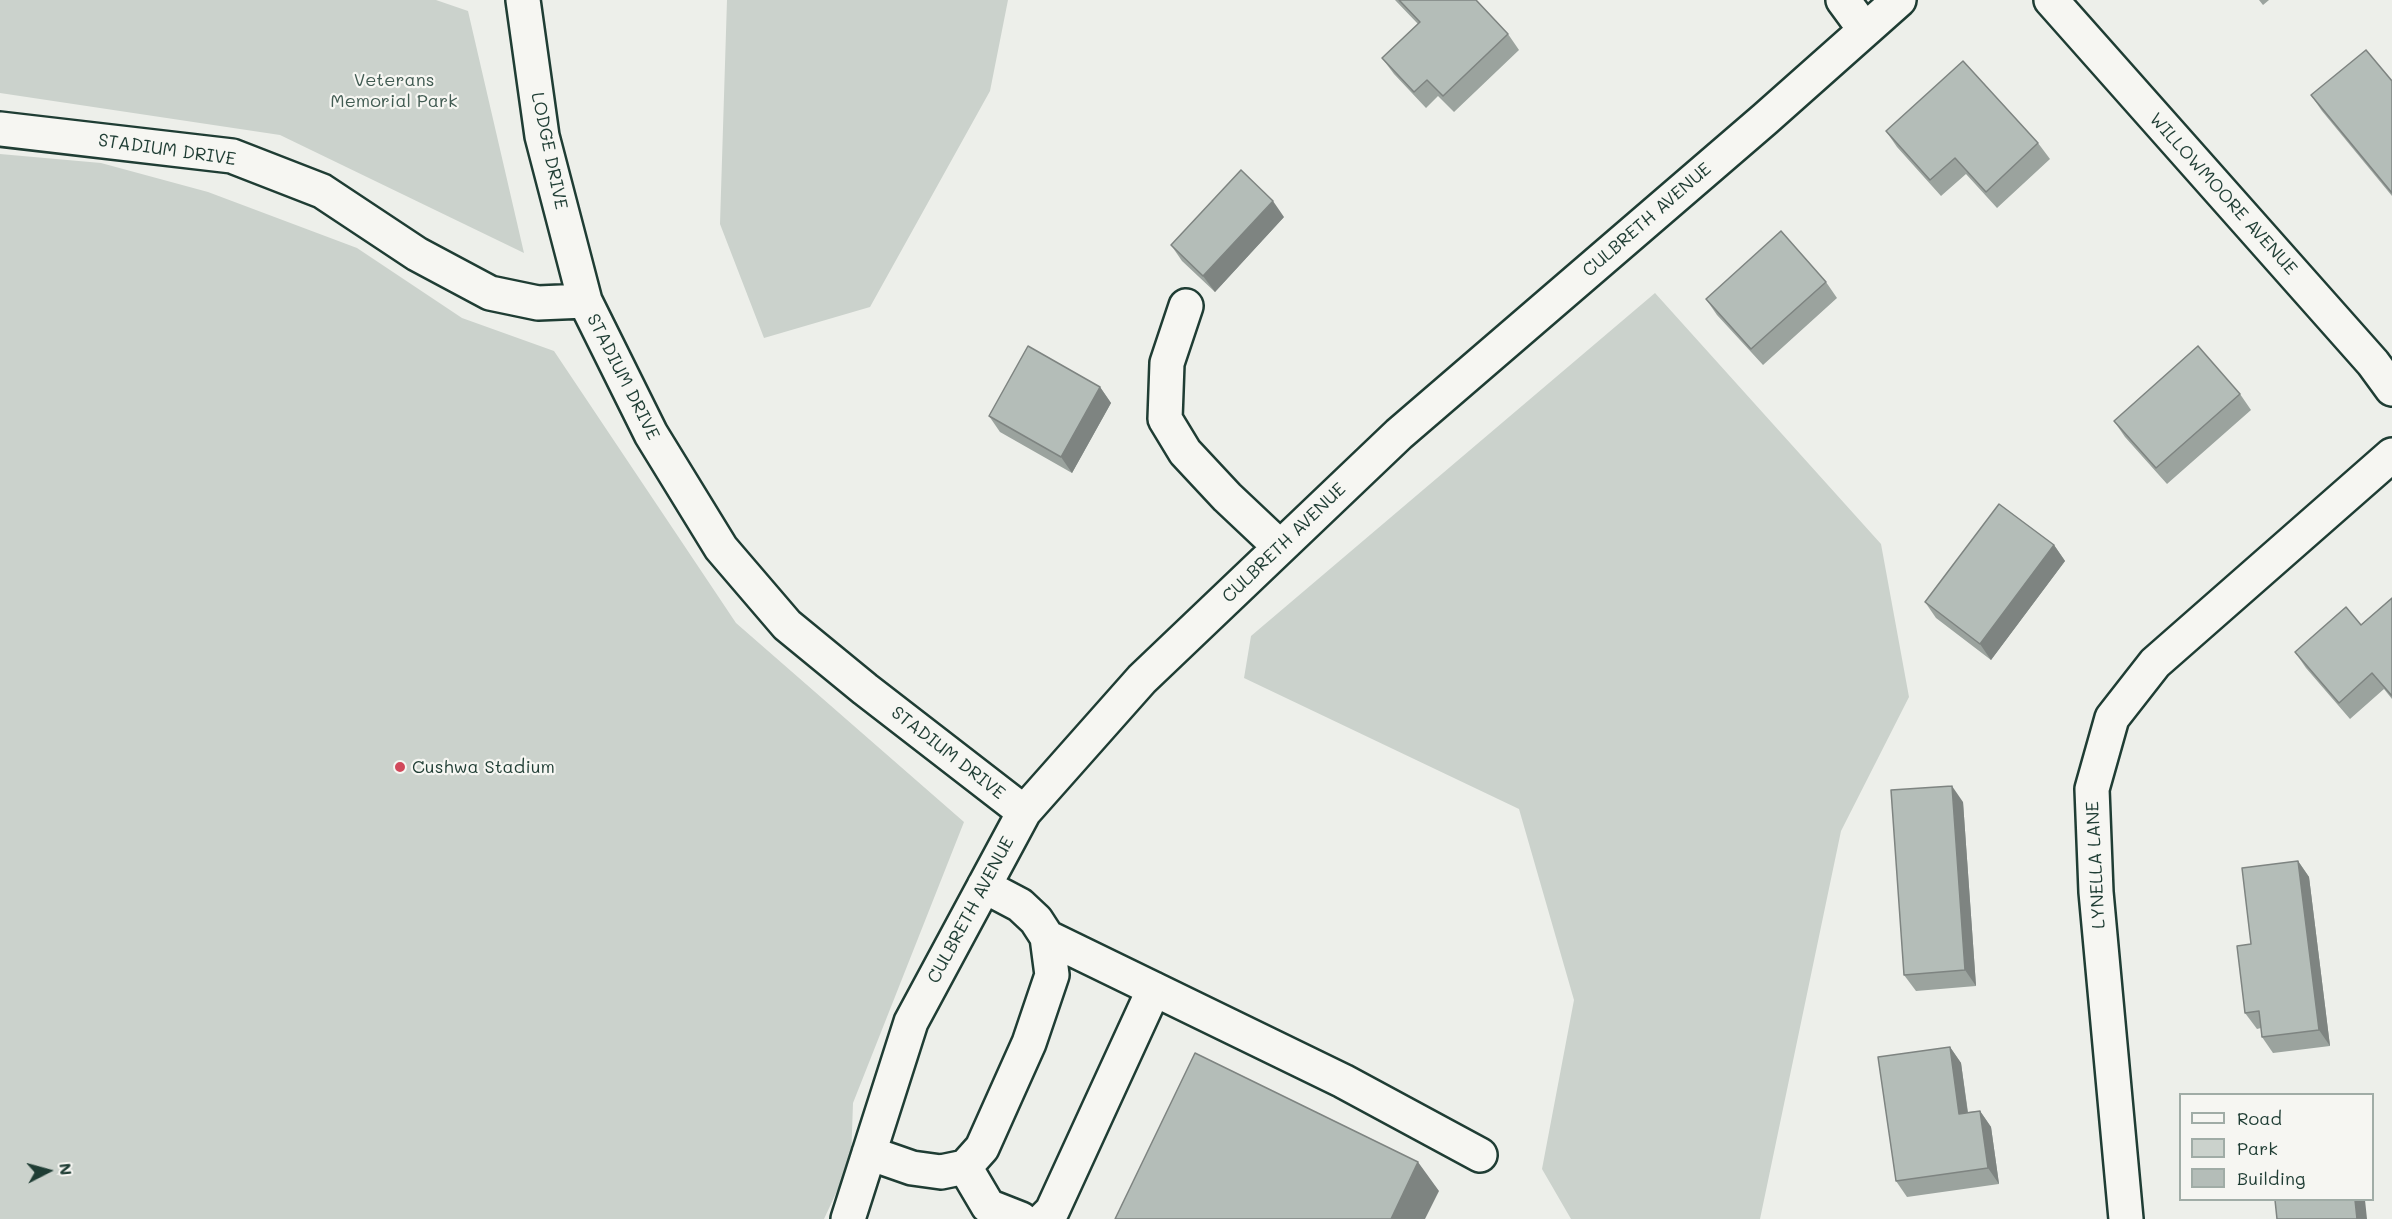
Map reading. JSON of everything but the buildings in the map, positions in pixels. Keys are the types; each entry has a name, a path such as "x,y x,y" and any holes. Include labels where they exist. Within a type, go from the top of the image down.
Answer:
{"street":[{"name":"LODGE DRIVE","path":"523,0 542,136 585,301"},
{"path":"1843,0 1865,30"},
{"name":"CULBRETH AVENUE","path":"848,1219 911,1022 1024,812 1142,679 1399,434 1765,119 1899,0"},
{"name":"WILLOWMOORE AVENUE","path":"2051,0 2373,363 2392,389"},
{"name":"STADIUM DRIVE","path":"0,129 232,156 322,191 417,254 490,293 538,303 585,301 651,434 721,548 787,625 865,689 1024,812"},
{"path":"1186,306 1167,363 1165,419 1185,452 1227,498 1280,547"},
{"name":"LYNELLA LANE","path":"2126,1219 2096,892 2092,789 2112,718 2155,663 2392,455"},
{"path":"869,1153 912,1168 941,1172 965,1167 982,1148 1044,1003 1052,975 1052,958 1047,937 1036,920 1020,905 984,886"},
{"path":"1047,937 1343,1081 1480,1155"},
{"path":"1044,1219 1053,1211 1154,989"},
{"path":"965,1167 988,1206 1021,1219"}],"green space":[{"name":"Veterans Memorial Park","path":"0,0 436,0 468,11 524,253 280,135 0,93"},
{"path":"727,0 1008,0 990,91 870,307 764,338 720,224"},
{"name":"Cushwa Stadium","path":"0,154 101,163 208,192 357,248 462,318 554,351 736,623 964,822 853,1103 851,1161 824,1219 0,1219"},
{"path":"1655,293 1881,544 1909,697 1841,831 1760,1219 1571,1219 1542,1169 1574,1000 1519,809 1244,678 1251,636"}],"place":[{"name":"Cushwa Stadium","path":"400,767"}]}
